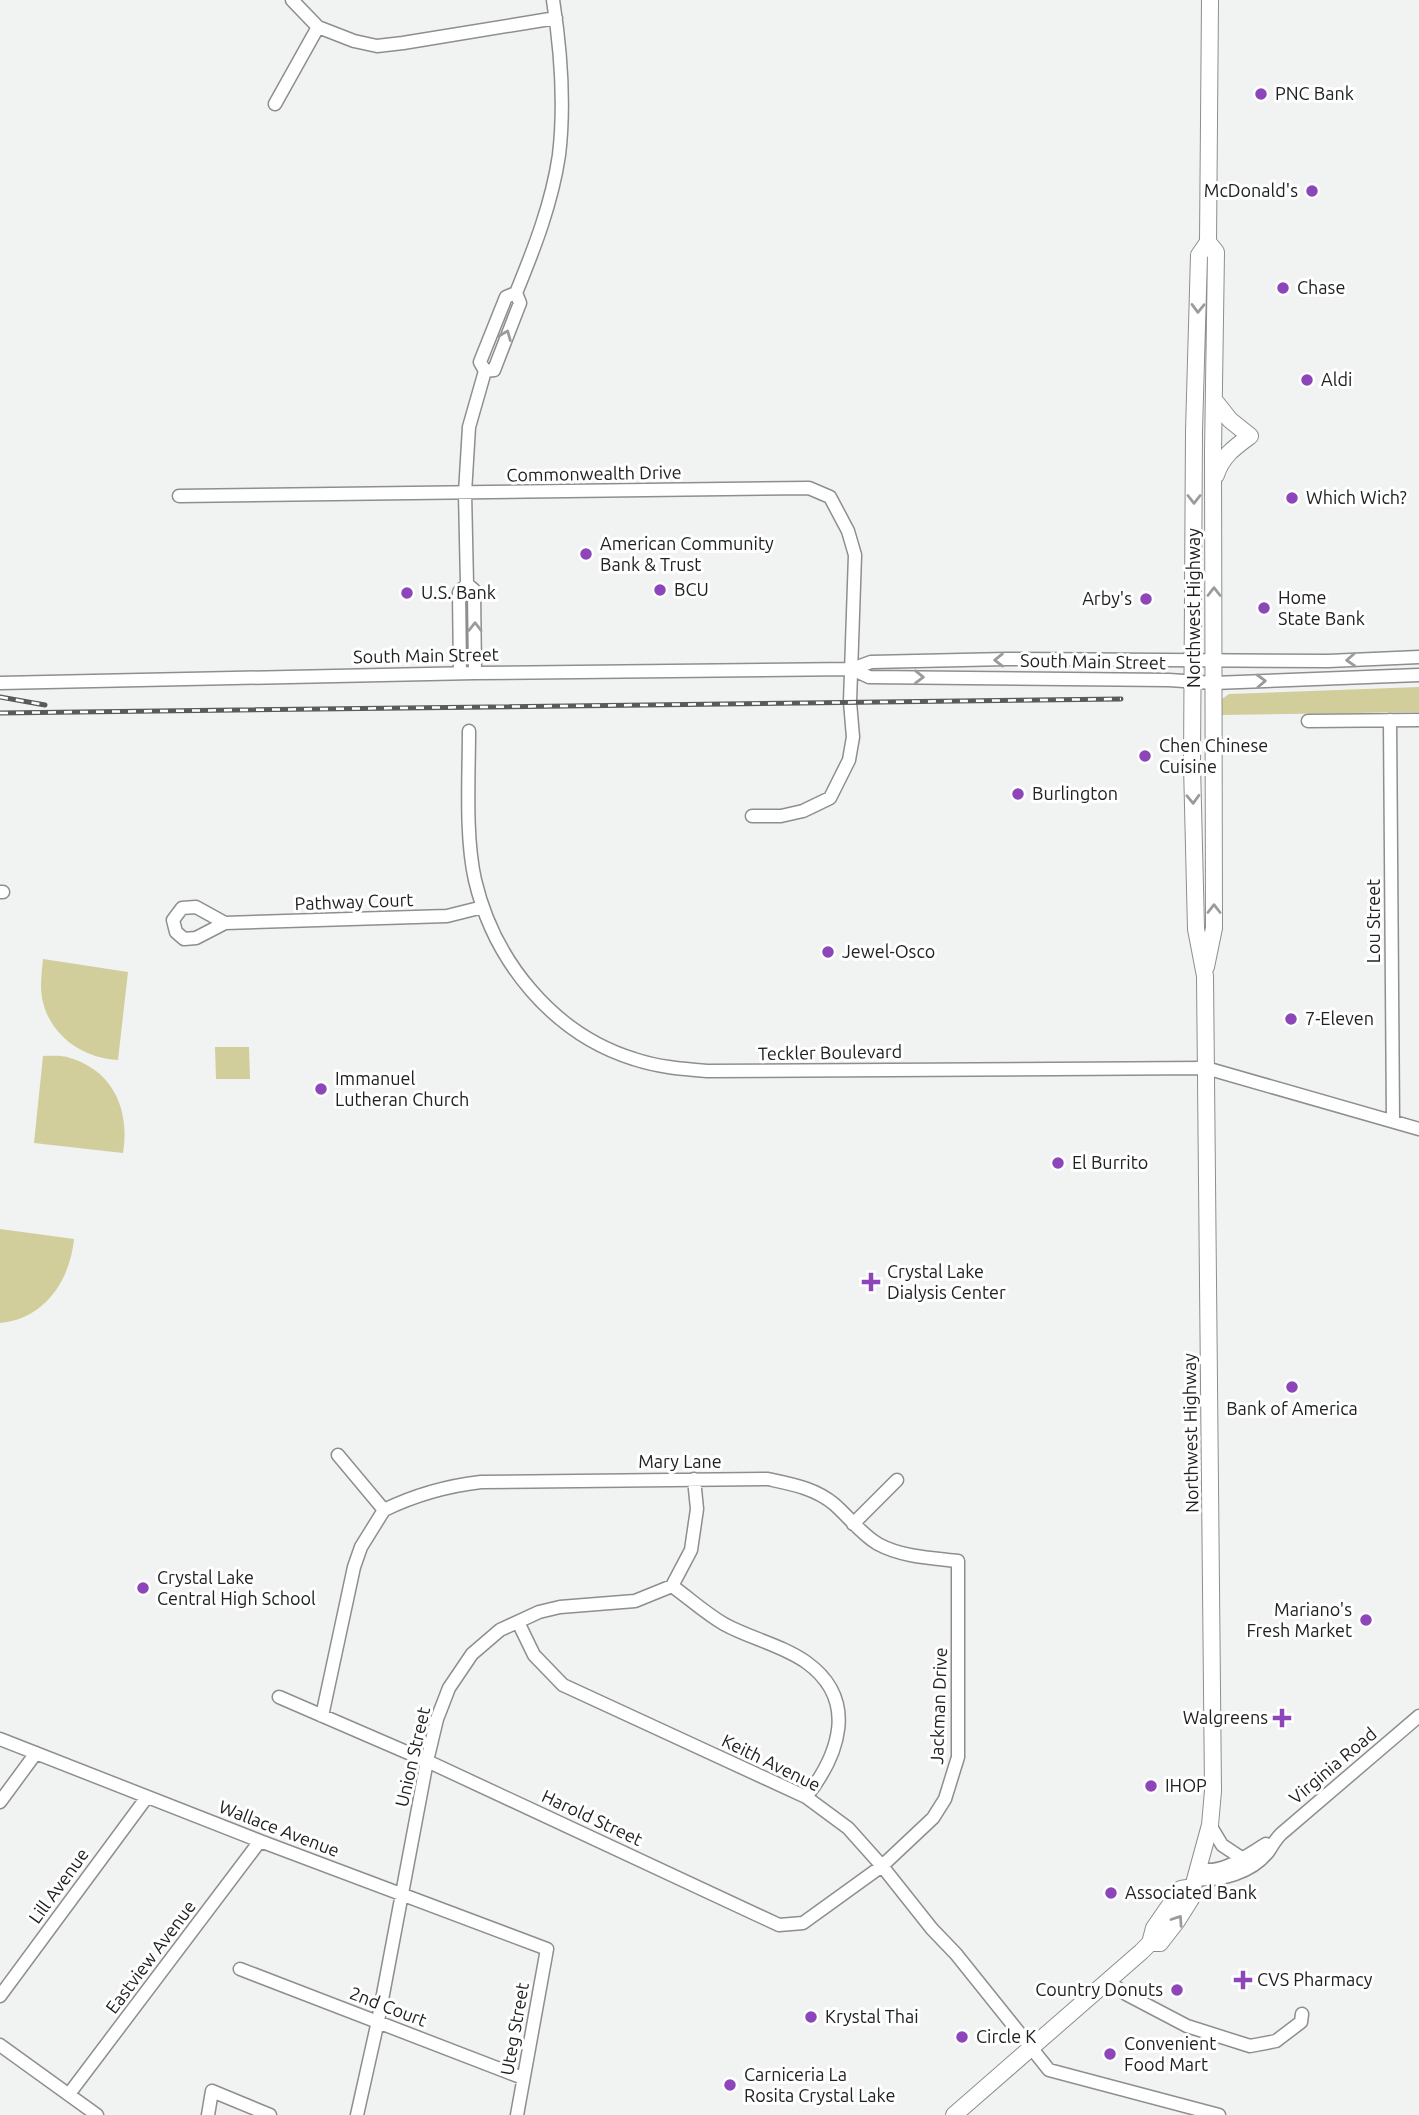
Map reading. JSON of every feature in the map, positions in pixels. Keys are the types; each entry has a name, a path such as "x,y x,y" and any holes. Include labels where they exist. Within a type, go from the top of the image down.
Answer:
{"main road":[{"name":"Northwest Highway","path":"1196,1878 1210,1825 1214,1762 1205,976 1196,929 1192,765 1194,431 1199,255 1208,242 1210,0"},
{"name":"Northwest Highway","path":"1205,976 1214,928 1213,484 1216,252 1208,242"},
{"path":"1213,484 1220,463 1250,436 1230,420 1215,401"},
{"path":"954,2115 1150,1943 1154,1928 1181,1889 1196,1878"}],"street":[{"path":"292,0 318,27 354,41 377,46 556,18"},
{"path":"460,673 459,592 467,584 464,494 469,427 485,371 480,362 506,297 516,293 536,243 558,158 562,116 560,42 553,0"},
{"path":"275,104 318,27"},
{"name":"Commonwealth Drive","path":"179,496 809,488 830,497 848,531 855,555 850,702 853,737 849,760 830,799 803,811 781,816 752,816"},
{"path":"467,584 474,590 475,673"},
{"name":"South Main Street","path":"0,683 460,673 852,669 871,662 1328,661 1419,657"},
{"name":"South Main Street","path":"852,669 869,677 1169,680 1213,683 1419,675"},
{"path":"1308,720 1419,720"},
{"name":"Lou Street","path":"1390,720 1393,1121"},
{"name":"Teckler Boulevard","path":"470,731 470,823 475,878 483,906 501,948 520,979 569,1026 599,1045 633,1059 668,1068 760,1072 1206,1068 1419,1129"},
{"name":"Pathway Court","path":"225,923 447,916 483,906"},
{"path":"322,1716 354,1567 361,1547 384,1510 338,1455"},
{"path":"694,1479 697,1509 691,1550 672,1586 723,1623 804,1661 829,1686 839,1712 839,1736 829,1763 806,1797"},
{"name":"Mary Lane","path":"384,1510 452,1485 481,1482 768,1479 807,1488 832,1503 877,1543 896,1552 958,1561"},
{"path":"853,1524 897,1480"},
{"name":"Jackman Drive","path":"882,1866 933,1818 945,1799 956,1769 960,1732 958,1561"},
{"name":"Union Street","path":"357,2115 378,2021 427,1761 437,1719 449,1688 462,1666 483,1643 500,1630 539,1612 560,1607 635,1601 672,1586"},
{"name":"Keith Avenue","path":"518,1622 534,1655 563,1685 806,1797 848,1828 956,1954 1049,2070 1219,2115"},
{"name":"Harold Street","path":"278,1697 427,1761 779,1925 803,1923 882,1866"},
{"name":"Virginia Road","path":"1196,1878 1210,1880 1246,1869 1269,1851 1271,1844 1281,1834 1419,1716"},
{"name":"Wallace Avenue","path":"0,1739 547,1949"},
{"path":"0,1802 36,1753"},
{"name":"Lill Avenue","path":"0,1996 147,1797"},
{"path":"1210,1825 1222,1845 1243,1859"},
{"name":"Eastview Avenue","path":"69,2094 260,1840"},
{"name":"Virginia Road","path":"1196,1878 1243,1859 1265,1844 1271,1844"},
{"name":"Uteg Street","path":"516,2115 547,1949"},
{"name":"2nd Court","path":"240,1969 523,2078"},
{"path":"1108,1981 1126,1994 1187,2026 1250,2046 1276,2041 1301,2022 1302,2014"},
{"path":"0,2045 97,2115"},
{"path":"208,2115 212,2091 270,2115"}],"shaded area":[{"path":"1419,687 1419,712 1222,715 1222,699 1229,694"},
{"path":"43,959 128,972 118,1060 89,1054 76,1047 55,1028 43,1002"},
{"path":"215,1047 249,1047 250,1079 216,1079"},
{"path":"43,1056 64,1056 85,1064 98,1072 108,1083 116,1095 124,1122 123,1153 34,1143"},
{"path":"0,1229 74,1239 67,1269 52,1295 30,1314 0,1323"}],"railway":[{"path":"0,697 45,705"},
{"path":"0,713 1121,699"}],"place":[{"name":"PNC Bank","path":"1261,94"},
{"name":"McDonald's","path":"1312,191"},
{"name":"Chase","path":"1283,288"},
{"name":"Aldi","path":"1307,380"},
{"name":"Which Wich?","path":"1292,498"},
{"name":"American Community Bank & Trust","path":"586,554"},
{"name":"BCU","path":"660,590"},
{"name":"U.S. Bank","path":"407,593"},
{"name":"Arby's","path":"1146,599"},
{"name":"Home State Bank","path":"1264,608"},
{"name":"Chen Chinese Cuisine","path":"1145,756"},
{"name":"Burlington","path":"1018,794"},
{"name":"Jewel-Osco","path":"828,952"},
{"name":"7-Eleven","path":"1291,1019"},
{"name":"Immanuel Lutheran Church","path":"321,1089"},
{"name":"El Burrito","path":"1058,1163"},
{"name":"Crystal Lake Dialysis Center","path":"871,1282"},
{"name":"Bank of America","path":"1292,1387"},
{"name":"Crystal Lake Central High School","path":"143,1588"},
{"name":"Mariano's Fresh Market","path":"1366,1620"},
{"name":"Walgreens","path":"1282,1718"},
{"name":"IHOP","path":"1151,1786"},
{"name":"Associated Bank","path":"1111,1893"},
{"name":"CVS Pharmacy","path":"1243,1980"},
{"name":"Country Donuts","path":"1177,1990"},
{"name":"Krystal Thai","path":"811,2017"},
{"name":"Circle K","path":"962,2037"},
{"name":"Convenient Food Mart","path":"1110,2054"},
{"name":"Carniceria La Rosita Crystal Lake","path":"730,2085"}]}
